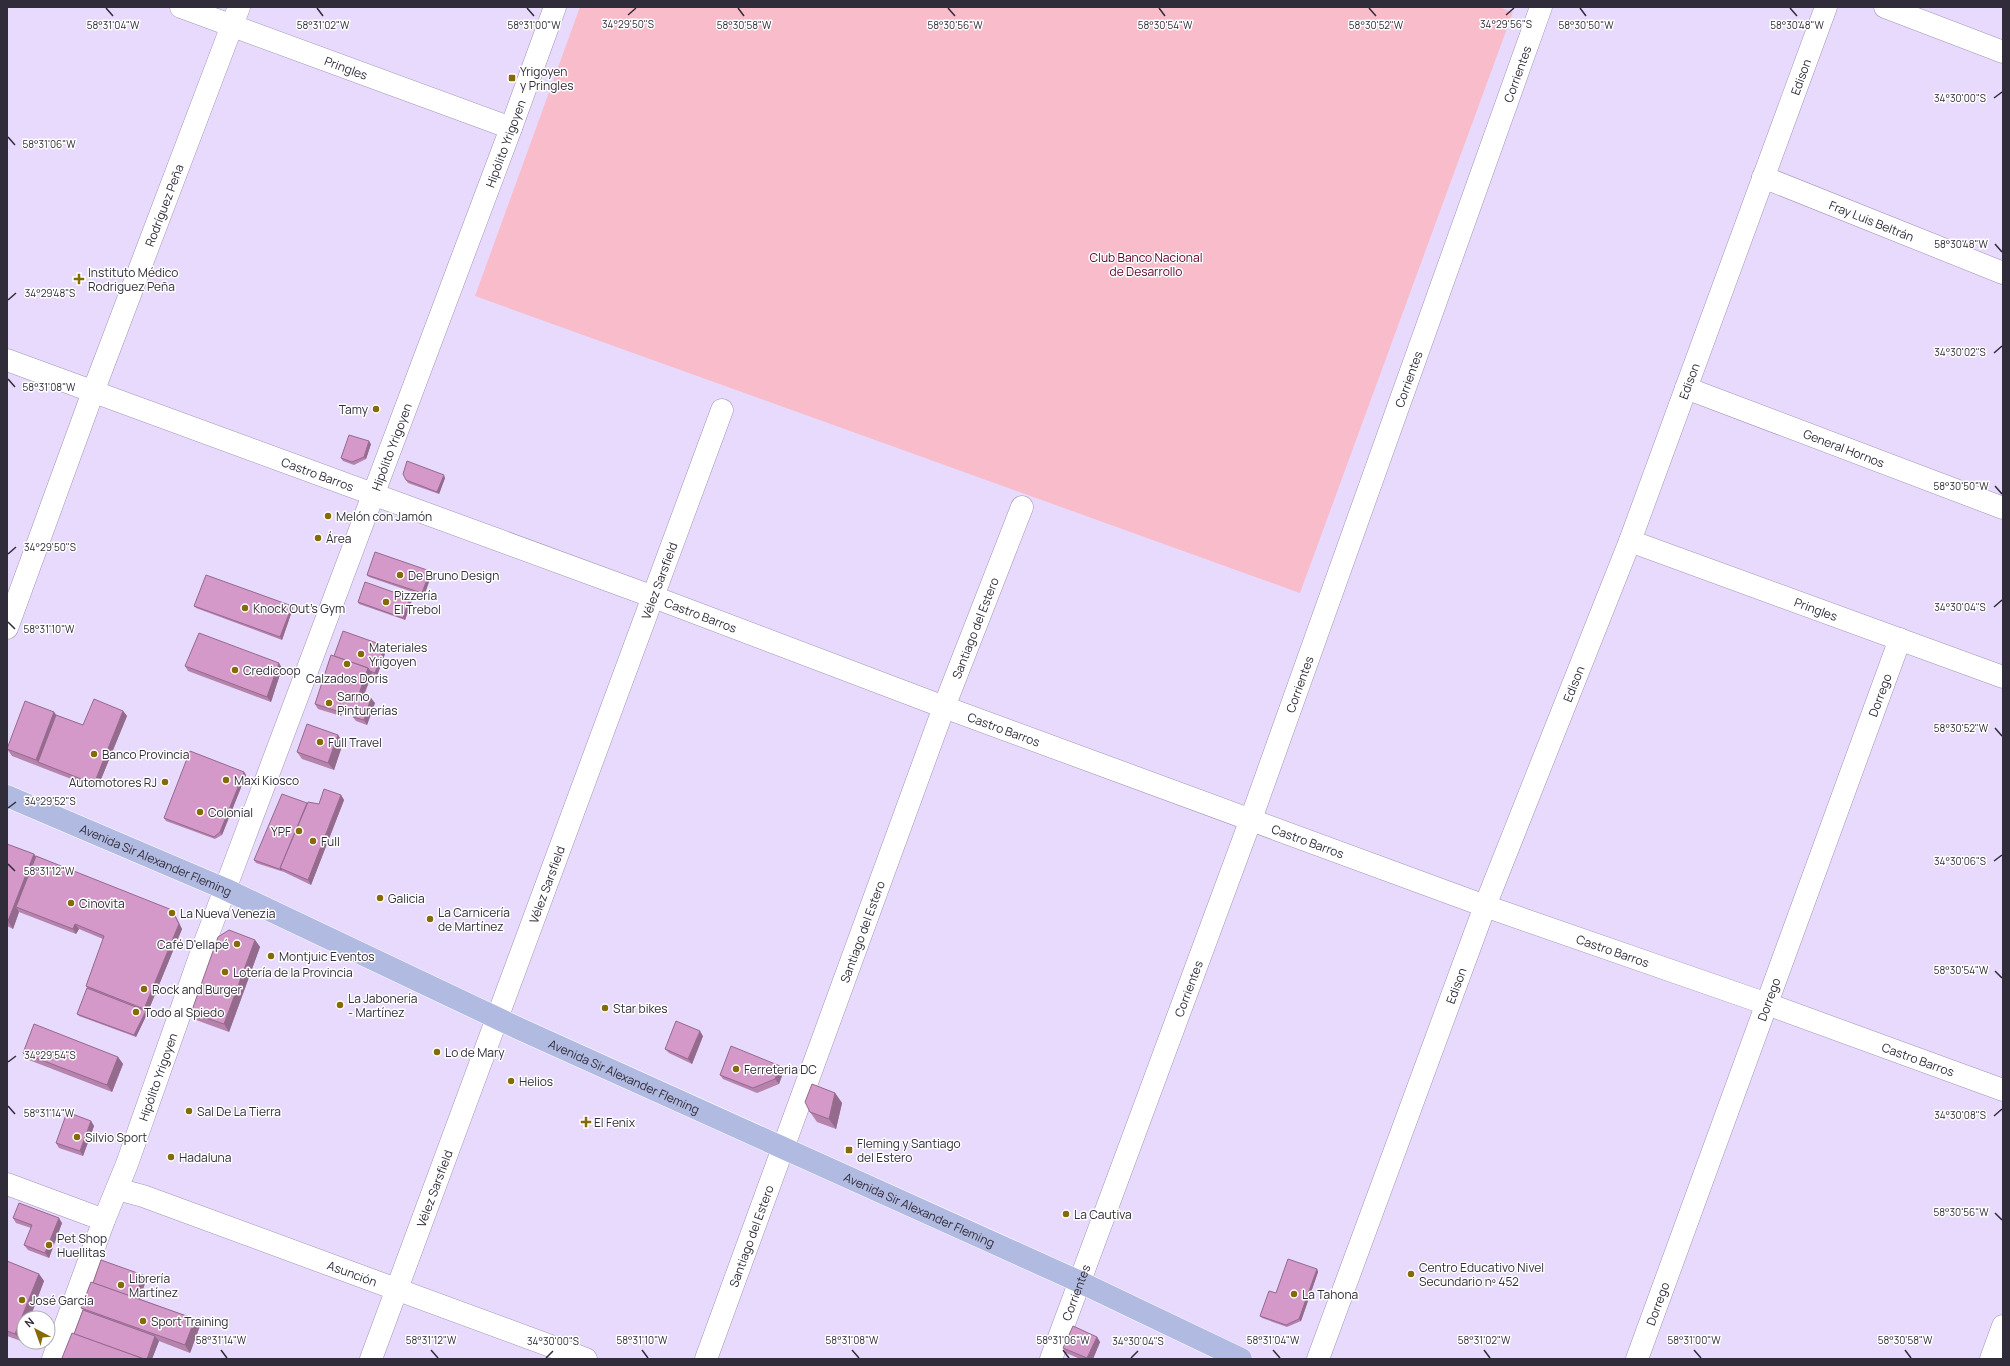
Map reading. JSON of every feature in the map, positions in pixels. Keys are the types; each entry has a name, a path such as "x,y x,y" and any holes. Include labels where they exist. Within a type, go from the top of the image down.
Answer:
{"main road":[{"name":"Avenida Sir Alexander Fleming","path":"7,796 225,889 496,1017 1080,1282 1241,1359"}],"street":[{"name":"Pringles","path":"181,7 236,17 511,128"},
{"name":"Hipólito Yrigoyen","path":"53,1359 104,1220 117,1189 225,889 555,7"},
{"name":"Corrientes","path":"1051,1359 1251,819 1541,7"},
{"name":"Edison","path":"1318,1359 1485,906 1630,541 1826,7"},
{"path":"1884,7 2003,52"},
{"name":"Rodríguez Peña","path":"7,628 93,392 236,17"},
{"name":"Fray Luis Beltrán","path":"1763,177 2003,273"},
{"name":"Castro Barros","path":"7,360 651,596 944,707 1485,906 1767,1004 2003,1090"},
{"name":"General Hornos","path":"1686,388 2003,508"},
{"name":"Vélez Sarsfield","path":"371,1359 651,596 722,410"},
{"name":"Santiago del Estero","path":"706,1359 944,707 1022,507"},
{"name":"Pringles","path":"1630,541 2003,677"},
{"name":"Dorrego","path":"1637,1359 1900,639"},
{"path":"7,1184 104,1220"},
{"name":"Asunción","path":"117,1189 143,1196 586,1359"},
{"path":"1991,1359 2003,1326"}],"green space":[{"name":"Club Banco Nacional de Desarrollo","path":"580,7 1498,7 1513,12 1300,593 475,296"}],"building":[{"path":"349,435 369,441 364,457 352,462 341,458"},
{"path":"407,461 444,475 437,492 406,480 403,474"},
{"name":"De Bruno Design","path":"375,552 430,571 422,593 367,575"},
{"name":"Knock Out's Gym","path":"206,575 292,606 280,637 194,606"},
{"name":"Pizzería El Trebol","path":"365,582 410,598 403,618 358,602"},
{"name":"Materiales Yrigoyen","path":"343,631 385,646 375,673 370,671 368,668 334,656"},
{"name":"Credicoop","path":"199,633 279,663 267,697 185,666"},
{"path":"331,655 368,668 359,694 371,698 364,720 353,717 355,710 340,704 337,711 315,704"},
{"path":"94,699 123,711 94,784 38,762 56,715 83,725"},
{"path":"25,701 54,712 36,760 7,749"},
{"path":"307,724 338,735 328,763 297,752"},
{"path":"190,751 244,772 220,832 214,837 164,818"},
{"name":"Full","path":"324,789 341,795 308,880 280,868 308,802 319,804"},
{"path":"282,794 307,803 280,868 282,870 254,860"},
{"path":"7,844 34,854 8,921 7,921"},
{"path":"36,856 172,910 179,924 144,1009 86,986 104,936 75,924 73,929 16,907"},
{"path":"229,930 255,940 224,1024 191,1013 218,937"},
{"path":"87,988 146,1011 134,1035 77,1014"},
{"path":"676,1021 700,1031 688,1059 665,1049"},
{"path":"34,1024 118,1057 107,1085 23,1053"},
{"path":"731,1046 780,1066 775,1079 753,1088 720,1075"},
{"path":"812,1084 835,1093 829,1119 810,1112 805,1102"},
{"name":"Silvio Sport","path":"67,1112 91,1121 80,1151 56,1143"},
{"path":"19,1203 59,1218 45,1253 24,1245 32,1225 13,1218"},
{"name":"La Tahona","path":"1288,1259 1317,1269 1299,1319 1286,1325 1260,1316 1269,1291 1276,1293"},
{"name":"Librería Martínez","path":"101,1260 143,1275 135,1298 93,1283"},
{"name":"José García","path":"7,1261 39,1274 25,1310 16,1310 15,1334 7,1331"},
{"name":"Sport Training","path":"91,1282 195,1319 185,1345 81,1308"},
{"path":"83,1310 155,1336 147,1359 74,1334"},
{"path":"1073,1326 1097,1337 1087,1358 1063,1348"},
{"path":"72,1333 144,1359 64,1359 62,1358"}],"place":[{"name":"Yrigoyen y Pringles","path":"512,78"},
{"name":"Instituto Médico Rodriguez Peña","path":"79,279"},
{"name":"Tamy","path":"376,409"},
{"name":"Melón con Jamón","path":"328,516"},
{"name":"Área","path":"318,538"},
{"name":"De Bruno Design","path":"400,575"},
{"name":"Pizzería El Trebol","path":"386,602"},
{"name":"Knock Out's Gym","path":"245,608"},
{"name":"Materiales Yrigoyen","path":"361,654"},
{"name":"Calzados Doris","path":"347,664"},
{"name":"Credicoop","path":"235,670"},
{"name":"Sarno Pinturerías","path":"329,703"},
{"name":"Full Travel","path":"320,742"},
{"name":"Banco Provincia","path":"94,754"},
{"name":"Maxi Kiosco","path":"226,780"},
{"name":"Automotores RJ","path":"165,782"},
{"name":"Colonial","path":"200,812"},
{"name":"YPF","path":"299,831"},
{"name":"Full","path":"313,841"},
{"name":"Galicia","path":"380,898"},
{"name":"Cinovita","path":"71,903"},
{"name":"La Nueva Venezia","path":"172,913"},
{"name":"La Carnicería de Martínez","path":"430,919"},
{"name":"Café D'ellapé","path":"237,944"},
{"name":"Montjuic Eventos","path":"271,956"},
{"name":"Lotería de la Provincia","path":"225,972"},
{"name":"Rock and Burger","path":"144,989"},
{"name":"La Jabonería - Martínez","path":"340,1005"},
{"name":"Star bikes","path":"605,1008"},
{"name":"Todo al Spiedo","path":"136,1012"},
{"name":"Lo de Mary","path":"437,1052"},
{"name":"Ferreteria DC","path":"736,1069"},
{"name":"Helios","path":"511,1081"},
{"name":"Sal De La Tierra","path":"189,1111"},
{"name":"El Fenix","path":"586,1122"},
{"name":"Silvio Sport","path":"77,1137"},
{"name":"Fleming y Santiago del Estero","path":"849,1150"},
{"name":"Hadaluna","path":"171,1157"},
{"name":"La Cautiva","path":"1066,1214"},
{"name":"Pet Shop Huellitas","path":"49,1245"},
{"name":"Centro Educativo Nivel Secundario nº 452","path":"1411,1274"},
{"name":"Librería Martínez","path":"121,1285"},
{"name":"La Tahona","path":"1294,1294"},
{"name":"José García","path":"22,1300"},
{"name":"Sport Training","path":"143,1321"}]}
